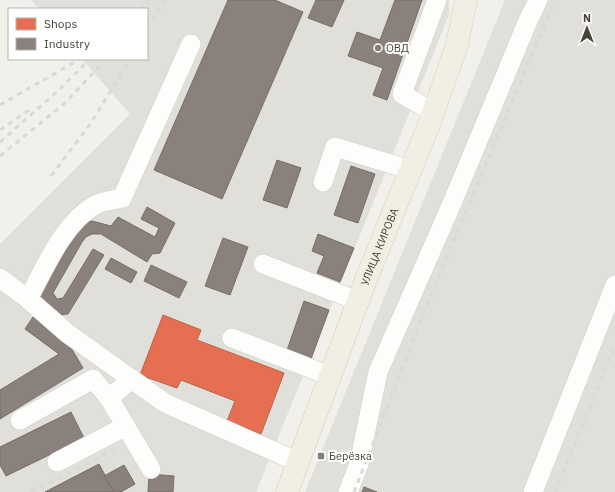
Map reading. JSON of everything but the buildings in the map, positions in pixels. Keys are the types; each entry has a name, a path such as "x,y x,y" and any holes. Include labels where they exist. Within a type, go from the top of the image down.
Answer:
{"main road":[{"name":"УЛИЦА КИРОВА","path":"287,492 358,301 433,112 457,45 466,0"}],"lane":[{"path":"433,112 402,94 437,0"},
{"path":"348,492 359,464 378,372 454,201 538,0"},
{"path":"28,299 68,228 83,213 97,204 122,198 191,44"},
{"path":"323,182 335,147 411,170"},
{"path":"263,264 358,301"},
{"path":"0,278 28,299 67,333 165,403 298,462"},
{"path":"533,492 615,285"},
{"path":"232,338 330,376"},
{"path":"20,420 93,379 109,398 151,469"},
{"path":"109,398 132,379"},
{"path":"57,462 126,426"}],"shaded area":[{"path":"31,0 449,0 449,15 256,492 0,492 0,244 130,114 83,60 148,60 148,8 38,8"},
{"path":"505,0 615,0 615,492 305,492"}],"railway":[{"path":"141,8 149,0"},
{"path":"148,27 164,0"},
{"path":"354,492 433,290 555,0"},
{"path":"0,105 78,60"},
{"path":"0,142 59,90 89,60"},
{"path":"0,156 65,103 105,60"},
{"path":"51,176 91,123 129,60"},
{"path":"0,130 29,110"},
{"path":"555,492 615,345"},
{"path":"31,492 114,450"}],"place":[{"name":"ОВД","path":"378,48"},
{"name":"Берёзка","path":"321,456"}]}
